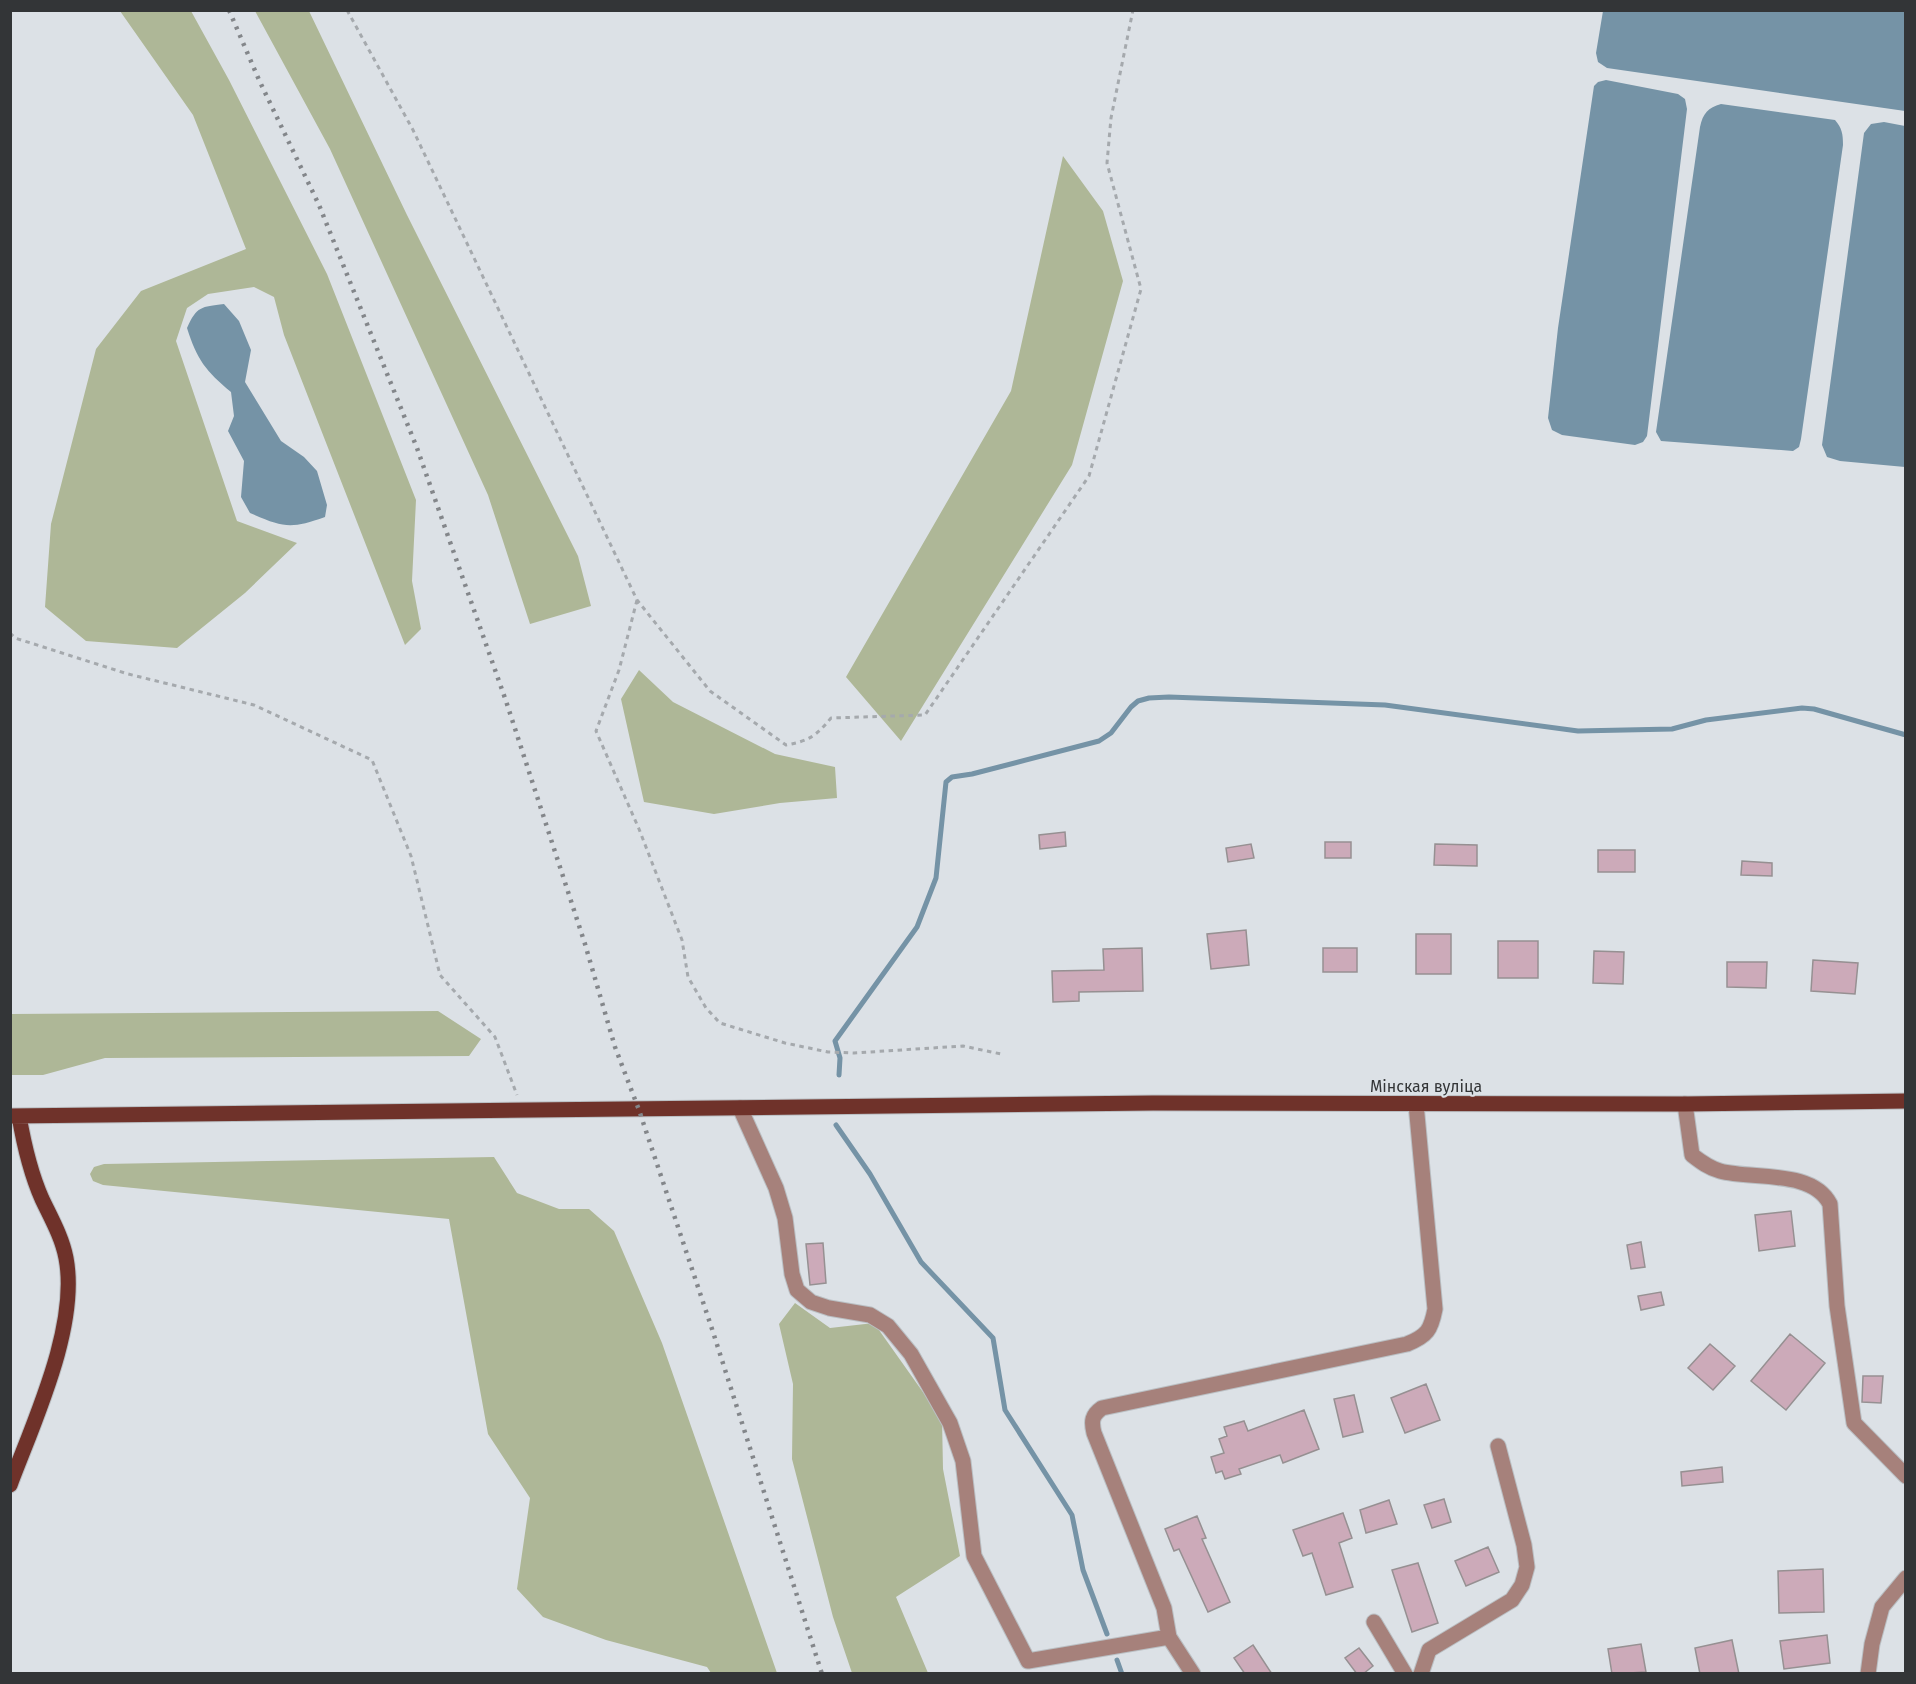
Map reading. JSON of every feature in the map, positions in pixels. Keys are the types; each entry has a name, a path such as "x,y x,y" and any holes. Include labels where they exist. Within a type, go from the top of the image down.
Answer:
{"main road":[{"name":"Мінская вуліца","path":"15,1116 947,1106 1684,1104 1905,1101"},
{"path":"10,1485 51,1371 63,1327 68,1293 66,1258 27,1157 15,1116"}],"street":[{"path":"1193,1674 1169,1637 1164,1608 1094,1433 1091,1422 1094,1413 1102,1408 1407,1344 1421,1339 1432,1327 1435,1309 1416,1104"},
{"path":"1684,1104 1692,1155 1705,1166 1722,1172 1778,1178 1814,1186 1826,1197 1830,1204 1837,1306 1854,1423 1905,1476"},
{"path":"740,1108 776,1188 785,1218 792,1274 797,1290 812,1302 829,1308 870,1315 888,1326 911,1354 950,1423 963,1461 974,1556 1028,1661 1169,1637"},
{"path":"1421,1674 1429,1650 1512,1600 1522,1585 1527,1567 1524,1545 1498,1446"},
{"path":"1868,1674 1872,1644 1882,1607 1905,1578"},
{"path":"1374,1622 1405,1674"}],"path":[{"path":"347,10 413,130 637,600 710,691 786,745 802,742 818,734 831,718 925,715 1089,476 1141,290 1107,162 1112,118 1133,10"},
{"path":"637,600 619,670 596,731 639,829 682,940 688,977 706,1008 720,1023 785,1043 828,1052 854,1053 963,1046 1001,1054"},
{"path":"10,633 15,638 128,674 254,705 372,760 411,856 441,975 495,1037 523,1111"}],"green space":[{"path":"120,11 191,11 229,80 327,274 416,500 412,581 421,629 405,645 284,335 274,297 254,287 208,294 187,308 176,341 237,521 297,543 245,593 177,648 86,641 45,607 51,524 96,349 141,291 246,249 193,115"},
{"path":"255,11 309,11 407,215 578,556 591,606 530,624 488,495 330,149"},
{"path":"1063,156 1103,211 1123,281 1072,465 901,741 846,677 1011,391"},
{"path":"639,670 673,702 775,754 835,767 837,798 780,803 714,814 644,802 621,699"},
{"path":"438,1011 481,1039 469,1056 105,1058 43,1075 11,1075 11,1014"},
{"path":"494,1157 517,1193 559,1209 589,1209 614,1231 662,1343 777,1673 711,1673 707,1667 606,1640 543,1617 517,1589 530,1498 488,1434 449,1219 103,1185 93,1181 90,1174 94,1167 104,1164"},
{"path":"795,1303 830,1328 874,1323 942,1419 943,1469 960,1556 896,1597 928,1673 852,1673 833,1617 792,1459 793,1384 779,1324"}],"water":[{"path":"1603,11 1905,11 1905,111 1607,68 1598,62 1596,53"},
{"path":"1606,80 1678,94 1685,99 1687,109 1647,436 1643,442 1635,445 1562,435 1552,430 1548,418 1558,328 1594,86"},
{"path":"1721,104 1835,120 1842,134 1843,145 1801,439 1799,447 1793,451 1661,441 1656,432 1700,127 1707,112"},
{"path":"1884,122 1905,126 1905,467 1840,461 1827,457 1822,445 1864,133 1871,124"},
{"path":"224,304 239,321 251,350 245,382 281,441 304,457 317,471 327,505 325,517 295,525 271,522 250,513 241,497 244,461 228,431 234,416 231,392 203,364 187,328 194,315 201,309"}],"building":[{"path":"1065,832 1066,846 1040,849 1039,835"},
{"path":"1325,842 1351,842 1351,858 1325,858"},
{"path":"1251,844 1254,858 1228,862 1226,848"},
{"path":"1435,844 1477,845 1477,866 1434,865"},
{"path":"1598,850 1635,850 1635,872 1598,872"},
{"path":"1742,861 1772,863 1772,876 1741,875"},
{"path":"1246,930 1249,965 1211,969 1207,934"},
{"path":"1416,934 1451,934 1451,974 1416,974"},
{"path":"1498,941 1538,941 1538,978 1498,978"},
{"path":"1142,948 1143,991 1079,992 1079,1001 1053,1002 1052,971 1104,970 1103,949"},
{"path":"1323,948 1357,948 1357,972 1323,972"},
{"path":"1594,951 1624,952 1623,984 1593,983"},
{"path":"1813,960 1858,963 1855,994 1811,991"},
{"path":"1727,962 1767,962 1766,988 1727,987"},
{"path":"1791,1211 1795,1246 1759,1251 1755,1215"},
{"path":"1641,1242 1645,1267 1631,1269 1627,1245"},
{"path":"823,1243 826,1283 810,1285 806,1244"},
{"path":"1661,1292 1664,1305 1641,1310 1638,1296"},
{"path":"1790,1334 1825,1363 1786,1410 1751,1381"},
{"path":"1710,1344 1735,1366 1713,1390 1688,1368"},
{"path":"1863,1376 1883,1376 1881,1403 1862,1402"},
{"path":"1426,1384 1440,1420 1405,1433 1391,1398"},
{"path":"1354,1395 1363,1432 1343,1437 1334,1399"},
{"path":"1304,1410 1319,1449 1283,1463 1280,1455 1239,1469 1241,1474 1225,1479 1222,1471 1216,1473 1211,1457 1224,1453 1219,1439 1227,1436 1224,1427 1244,1421 1248,1431"},
{"path":"1722,1467 1723,1482 1682,1486 1681,1472"},
{"path":"1444,1499 1451,1522 1432,1528 1424,1505"},
{"path":"1389,1500 1397,1524 1366,1533 1360,1510"},
{"path":"1343,1513 1352,1538 1339,1543 1353,1587 1326,1595 1312,1553 1303,1556 1293,1530"},
{"path":"1197,1516 1206,1538 1202,1539 1230,1602 1208,1612 1179,1549 1174,1551 1165,1529"},
{"path":"1488,1547 1499,1572 1466,1586 1455,1561"},
{"path":"1418,1563 1438,1623 1412,1632 1392,1570"},
{"path":"1823,1569 1824,1612 1779,1613 1778,1571"},
{"path":"1827,1635 1830,1663 1784,1669 1780,1641"},
{"path":"1732,1640 1739,1674 1700,1674 1695,1648"},
{"path":"1641,1644 1646,1672 1612,1674 1608,1649"},
{"path":"1253,1645 1272,1674 1245,1674 1234,1658"},
{"path":"1359,1648 1373,1666 1363,1674 1357,1674 1345,1658"}],"waterway":[{"path":"839,1075 840,1058 835,1041 917,927 936,878 946,782 952,777 972,774 1099,741 1111,733 1138,701 1169,697 1385,705 1578,731 1672,729 1706,720 1802,708 1814,709 1906,735"},
{"path":"836,1125 870,1174 921,1262 993,1338 1005,1410 1072,1515 1083,1570 1107,1634"},
{"path":"1117,1660 1122,1674"}],"railway":[{"path":"229,10 259,80 319,205 417,448 506,701 585,944 615,1047 639,1110 713,1332 822,1674"}]}
